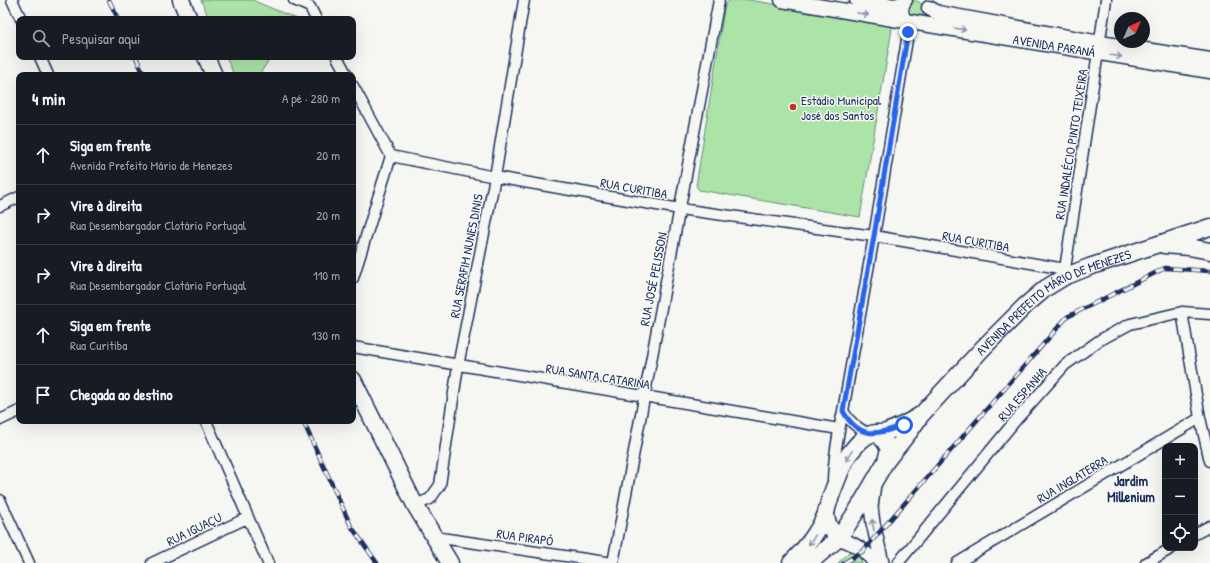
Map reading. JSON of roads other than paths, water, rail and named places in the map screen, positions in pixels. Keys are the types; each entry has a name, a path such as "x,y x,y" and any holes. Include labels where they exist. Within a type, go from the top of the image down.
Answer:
{"main road":[{"path":"181,0 188,16"},
{"name":"AVENIDA PARANÁ","path":"782,0 912,22 1164,58 1210,60"},
{"path":"857,0 894,6 904,2"},
{"path":"904,2 901,13 912,22"},
{"name":"AVENIDA PARANÁ","path":"912,22 928,16 928,3"},
{"name":"AVENIDA PARANÁ","path":"928,3 938,13 1100,48"},
{"name":"AVENIDA PARANÁ","path":"1164,58 1210,71"},
{"path":"207,60 213,72"},
{"name":"AVENIDA PREFEITO MÁRIO DE MENEZES","path":"839,538 886,461 921,415 1026,304 1064,273 1089,267 1205,231"},
{"path":"1157,245 1210,250"},
{"path":"356,386 415,505 450,563"},
{"name":"AVENIDA PREFEITO MÁRIO DE MENEZES","path":"874,434 886,432 904,425 921,415"},
{"path":"791,563 808,545 820,528 833,491 848,456 860,441 874,434 885,442 889,449 886,461"},
{"path":"809,563 839,538 831,531 826,514"}],"street":[{"path":"12,0 20,16"},
{"path":"294,0 312,3 315,16"},
{"name":"RUA SERAFIM NUNES DINIS","path":"415,505 430,499 440,485 458,366 495,177 524,0"},
{"name":"RUA JOSÉ PELISSON","path":"613,563 719,0"},
{"name":"RUA INDALÉCIO PINTO TEIXEIRA","path":"1064,273 1100,48 1106,0"},
{"path":"833,491 834,463 839,429 912,22"},
{"path":"41,60 47,72"},
{"path":"339,60 345,72"},
{"path":"356,92 391,156 356,268"},
{"name":"RUA CURITIBA","path":"391,156 495,177 680,209 874,236 1064,273"},
{"path":"0,206 16,198"},
{"path":"1205,231 1202,245 1210,250"},
{"path":"1182,312 1200,418 1210,461"},
{"name":"RUA ESPANHA","path":"898,563 1015,421 1066,364 1100,340 1130,324 1182,312 1210,314"},
{"name":"RUA SANTA CATARINA","path":"356,348 458,366 839,429"},
{"path":"843,411 847,419 861,430 874,434"},
{"path":"0,420 16,412"},
{"name":"RUA INGLATERRA","path":"957,563 1200,418"},
{"path":"207,424 247,518 268,563"},
{"path":"875,479 871,507 873,524 882,563"},
{"path":"0,500 29,563"},
{"name":"RUA IGUAÇU","path":"152,563 247,518"},
{"path":"1198,532 1210,526"},
{"name":"RUA PIRAPÓ","path":"434,537 613,563"},
{"path":"839,538 850,542 863,551 874,563"},
{"path":"1146,563 1167,551"}],"railway":[{"path":"109,0 117,16"},
{"path":"137,60 143,72"},
{"path":"844,563 863,551 1067,317 1165,268 1210,271"},
{"path":"304,424 351,526 377,563"}],"place":[{"name":"Estádio Municipal José dos Santos","path":"793,107"}],"district":[{"name":"Jardim Millenium","path":"1131,488"}]}
